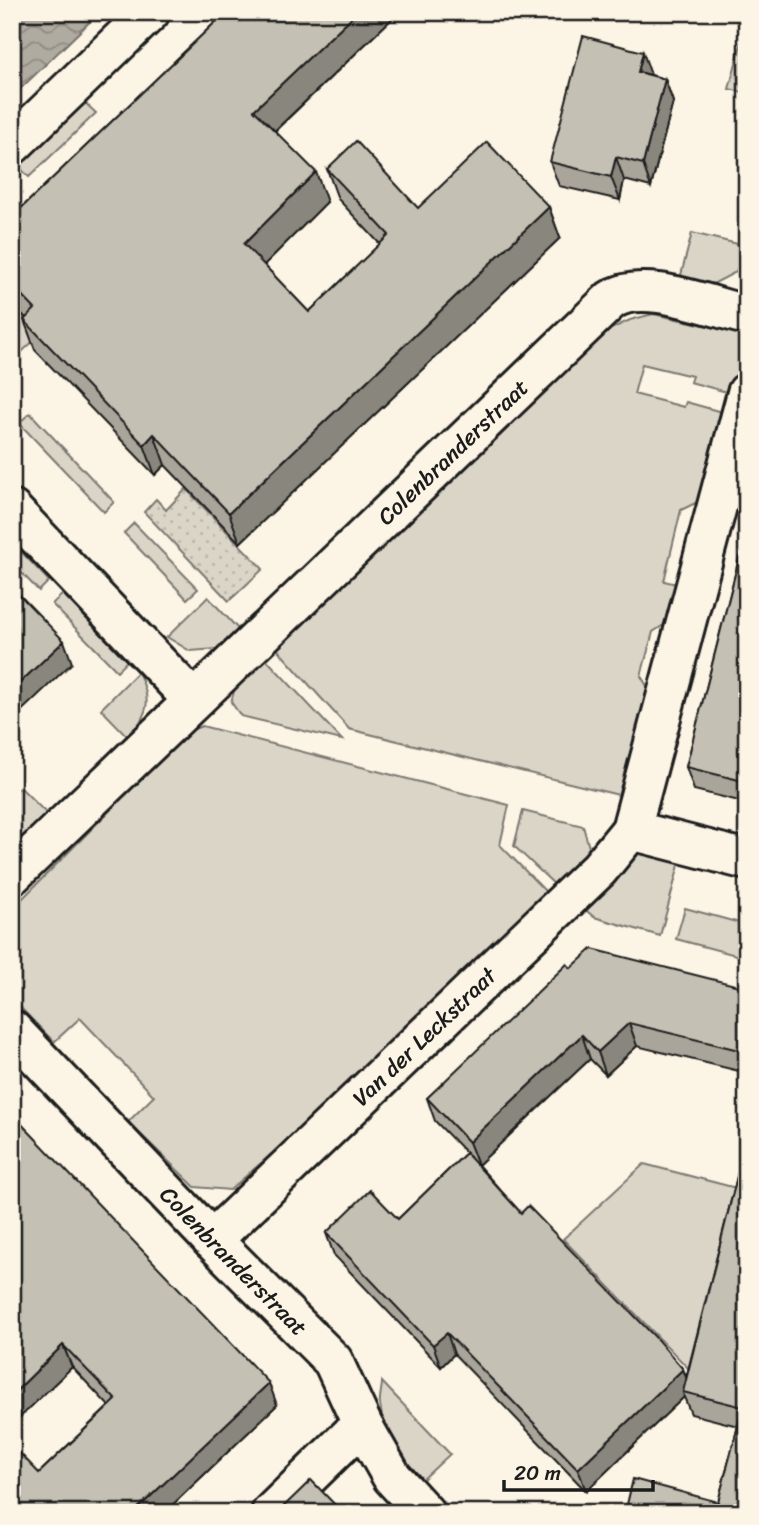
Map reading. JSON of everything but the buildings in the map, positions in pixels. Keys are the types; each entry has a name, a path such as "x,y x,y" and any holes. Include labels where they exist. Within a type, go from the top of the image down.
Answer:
{"street":[{"path":"12,145 150,12"},
{"name":"Colenbranderstraat","path":"12,875 611,300 621,293 639,290 745,309"},
{"name":"Van der Leckstraat","path":"212,1240 599,869 631,830 747,393"},
{"path":"12,510 193,700"},
{"path":"631,830 747,860"},
{"name":"Colenbranderstraat","path":"12,1030 212,1240 333,1361 362,1424 392,1477 425,1513"},
{"path":"271,1513 362,1424"}],"shaded area":[{"path":"747,22 747,93 729,89"},
{"path":"83,101 96,113 29,177 17,165"},
{"path":"692,233 746,246 736,272 713,284 680,279"},
{"path":"12,306 40,335 12,361"},
{"path":"653,314 747,334 747,341 734,394 690,382 692,376 642,364 634,394 684,407 686,402 729,414 706,498 681,510 664,581 685,586 678,616 653,632 641,676 656,701 631,798 349,729 277,649 611,329"},
{"path":"30,413 114,502 104,512 19,423"},
{"path":"186,489 263,569 229,601 144,512 156,499 166,510"},
{"path":"134,523 198,589 187,599 124,533"},
{"path":"12,542 49,581 39,591 12,563"},
{"path":"63,594 127,661 117,671 52,604"},
{"path":"208,597 239,630 217,649 190,651 167,637"},
{"path":"266,659 342,740 241,716 231,702 235,688"},
{"path":"138,672 147,699 141,721 129,738 101,709"},
{"path":"202,726 509,805 500,845 549,895 230,1190 195,1187 128,1122 154,1096 80,1018 54,1042 12,999 12,909 189,731"},
{"path":"20,787 48,815 12,850 12,795"},
{"path":"523,811 583,826 590,851 556,886 514,846"},
{"path":"647,845 682,854 660,936 594,917 575,901 626,854"},
{"path":"685,908 747,925 747,958 676,939"},
{"path":"644,1164 736,1188 689,1369 563,1239"},
{"path":"382,1382 450,1454 422,1480 407,1464 389,1436 380,1401"}],"water":[{"path":"12,12 100,12 12,97"}]}
